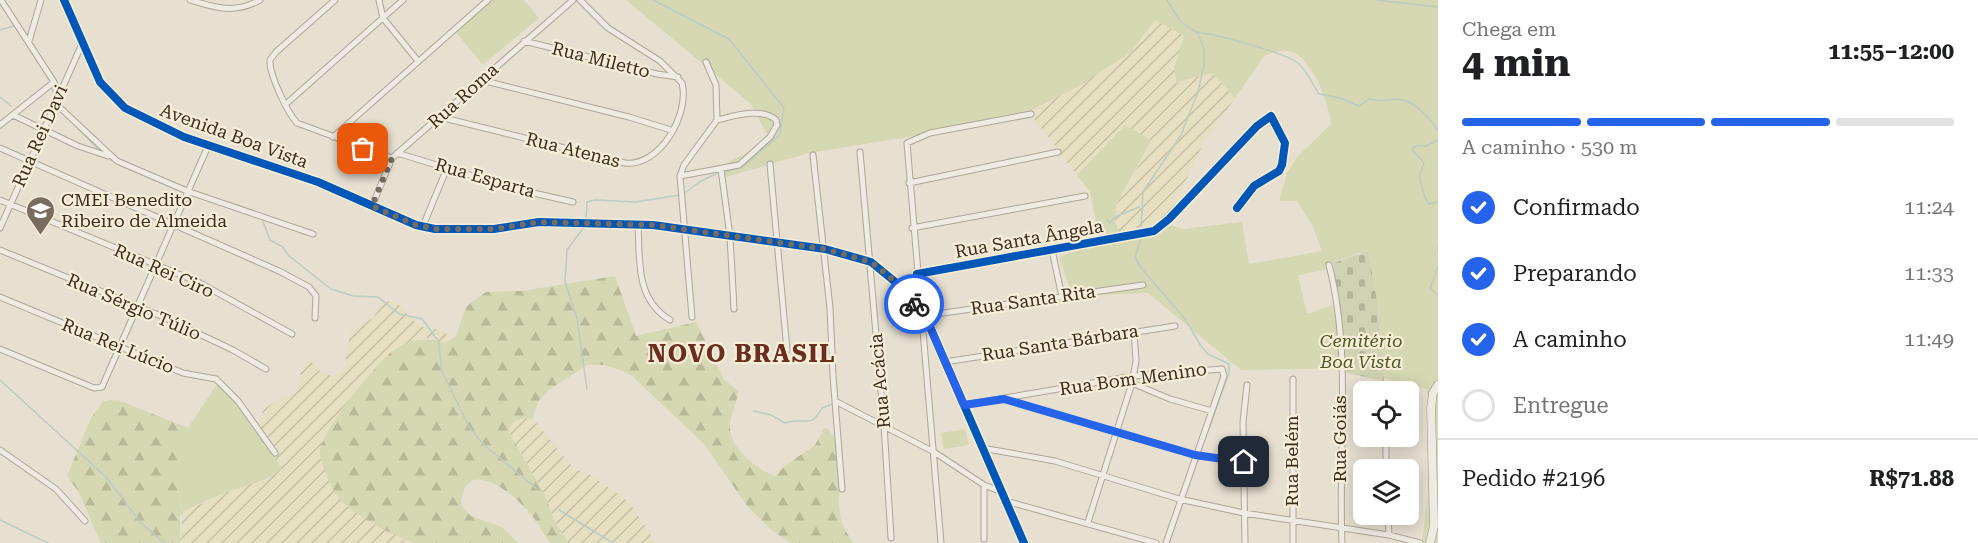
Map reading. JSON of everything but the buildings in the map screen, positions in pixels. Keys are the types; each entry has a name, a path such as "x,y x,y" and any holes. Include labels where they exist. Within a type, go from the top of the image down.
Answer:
{"street":[{"path":"2,0 54,82 62,87"},
{"path":"29,40 41,0"},
{"name":"Avenida Boa Vista","path":"64,0 103,86 125,108 164,128 208,146 291,172 423,226 494,229 539,222 638,224 684,228 776,244 825,249 871,262"},
{"path":"190,0 226,10 243,8 260,0"},
{"name":"Rua Esparta","path":"335,0 276,52 270,60 270,66 286,104 297,123 395,156 573,202"},
{"path":"379,0 382,18 418,61"},
{"path":"286,104 403,0"},
{"path":"333,137 488,0"},
{"name":"Rua Roma","path":"372,206 395,156 573,0"},
{"path":"580,0 608,28 653,56 678,77"},
{"name":"Rua Miletto","path":"524,41 657,74 678,77"},
{"name":"Rua Rei Davi","path":"0,228 82,44"},
{"path":"692,317 680,176 684,165 717,120 717,88 706,62"},
{"name":"Rua Atenas","path":"440,117 631,164 641,163 652,156 671,130 683,105 683,87 678,77"},
{"path":"481,80 629,117 671,130"},
{"path":"0,125 54,82"},
{"path":"55,103 110,156"},
{"path":"680,176 721,169 742,162 772,134 777,123 772,116 758,114 717,120"},
{"path":"941,543 906,145 912,138 924,135 1031,114"},
{"path":"13,115 78,146 110,156 138,171 188,191 313,234"},
{"name":"Rua Santa Ângela","path":"917,274 1155,231 1266,117 1271,116 1285,143 1285,157 1280,169 1254,186 1237,208"},
{"path":"0,349 94,388 102,387 172,223 208,146"},
{"path":"0,148 172,223 309,287 316,296 315,318"},
{"name":"Rua Acácia","path":"860,152 871,262 891,538"},
{"path":"909,183 1058,152"},
{"path":"813,155 825,249 842,489"},
{"path":"770,164 787,350"},
{"path":"423,226 447,168"},
{"path":"721,169 730,236 734,309"},
{"path":"912,228 1085,196"},
{"name":"Rua Rei Ciro","path":"0,200 200,283 292,334"},
{"path":"638,224 640,257 647,299 660,314 670,320"},
{"name":"Rua Sérgio Túlio","path":"0,250 233,350 266,369"},
{"path":"1052,250 1062,297"},
{"path":"871,262 899,285 930,327 1024,543"},
{"name":"Rua Goiás","path":"1329,265 1335,290 1341,355 1342,543"},
{"name":"Rua Santa Rita","path":"922,316 1143,285"},
{"name":"Rua Rei Lúcio","path":"0,297 183,373 216,379 231,392 275,453"},
{"name":"Rua Santa Bárbara","path":"945,362 1175,326"},
{"path":"1088,522 1134,376 1134,331"},
{"name":"Rua Bom Menino","path":"964,405 1134,376 1222,369 1224,374 1212,411"},
{"name":"Rua Belém","path":"1293,379 1293,543"},
{"path":"1132,383 1170,399 1212,411 1179,499 1166,543"},
{"path":"1245,543 1243,422 1247,385"},
{"path":"1430,543 1434,531 1431,408 1437,387"},
{"path":"1004,399 1195,455 1244,462"},
{"path":"835,401 934,452 984,485 1002,492"},
{"path":"982,448 1055,461 1179,499 1292,522 1387,534 1420,543"},
{"path":"0,450 56,489 85,520"},
{"path":"984,485 984,539"},
{"path":"1006,501 1088,522 1156,543"},
{"path":"1384,543 1387,525"}],"shaded area":[{"path":"1155,20 1184,36 1174,68 1178,85 1181,81 1212,73 1235,98 1203,144 1166,224 1148,233 1121,236 1115,222 1116,205 1140,163 1125,125 1077,175 1033,117 1032,111 1130,53"},
{"path":"384,301 396,302 419,326 441,330 453,338 445,343 427,338 396,348 341,410 320,456 403,540 417,543 180,543 183,512 227,492 269,480 258,433 263,410 280,398 295,394 304,362 310,360 322,373 332,376 340,373 345,365 350,332 373,318"},
{"path":"520,418 533,419 574,469 591,475 629,502 656,543 569,543 555,522 545,496 508,430 511,423"}],"green space":[{"path":"492,0 524,0 539,18 483,65 455,31"},
{"path":"626,0 1438,0 1438,543 1422,543 1428,493 1427,389 1419,387 1419,381 1395,381 1383,378 1379,312 1368,250 1331,263 1331,269 1298,275 1307,314 1335,304 1341,368 1241,370 1148,293 1072,296 1059,257 1100,243 1090,192 1077,175 1125,125 1151,140 1116,205 1115,222 1121,236 1148,233 1166,224 1183,229 1242,222 1249,264 1322,251 1312,225 1297,201 1279,201 1287,173 1297,157 1331,124 1327,105 1317,81 1304,61 1296,54 1285,51 1265,55 1235,98 1212,73 1181,81 1177,86 1174,68 1184,36 1155,20 1130,53 1077,87 1032,110 1033,117 809,153 726,177 720,166 745,154 768,136 751,104"},
{"name":"Cemitério Boa Vista","path":"1368,251 1378,306 1384,381 1342,372 1340,316 1333,263"},
{"path":"615,276 636,336 696,322 724,379 739,392 732,413 731,434 739,449 752,463 775,476 786,465 815,445 825,427 838,446 840,510 843,525 853,543 791,543 775,533 748,507 704,444 632,376 604,365 587,365 549,390 538,402 533,419 518,420 508,430 545,496 555,522 569,543 550,543 520,503 500,487 479,479 470,482 464,490 461,505 471,516 502,527 519,543 417,543 373,524 350,509 336,494 321,459 321,446 351,398 389,354 415,341 432,340 445,343 455,337 467,306 486,292 521,291"},
{"path":"217,384 242,409 282,469 264,480 224,493 183,512 176,479 188,428"},
{"path":"118,400 188,428 176,479 183,514 180,516 180,543 101,543 78,491 67,476 91,418 103,401"},
{"path":"965,429 969,445 944,449 941,433"}],"waterway":[{"path":"653,0 729,39 784,108 780,135 743,167 723,172"},
{"path":"1141,230 1143,192 1181,135 1198,92 1204,65 1204,49 1198,34 1180,21 1167,0"},
{"path":"1377,0 1438,7"},
{"path":"0,30 14,26"},
{"path":"1196,32 1248,44 1298,63 1305,70 1319,94 1340,98 1359,106 1369,99 1380,101 1397,99 1409,102 1426,115 1438,131"},
{"path":"51,85 55,98"},
{"path":"0,97 11,106"},
{"path":"65,115 99,150"},
{"path":"1438,140 1426,146 1415,146 1412,150 1424,163 1419,176 1425,198 1429,204 1438,202"},
{"path":"128,168 156,181"},
{"path":"684,193 718,173"},
{"path":"586,220 587,202 595,200 636,202 680,195"},
{"path":"223,206 241,212"},
{"path":"1107,219 1110,223 1115,217 1139,207"},
{"path":"262,219 270,240 283,247 289,256 331,289 353,296 378,297 399,314 422,319 439,342 441,369 469,427 483,444 537,489"},
{"path":"584,227 567,250 565,282 577,318 587,389"},
{"path":"1141,237 1135,258 1142,269 1185,319 1208,354 1229,364 1229,373 1208,431"},
{"path":"1438,246 1438,252"},
{"path":"1438,266 1430,289 1438,295"},
{"path":"0,380 106,477 141,523 165,543"},
{"path":"754,411 771,415 785,423 811,421 822,408 833,404"},
{"path":"1170,540 1181,508"},
{"path":"559,510 613,543"},
{"path":"0,520 48,543"}],"cycle path":[{"path":"64,0 100,82 125,108 184,137 318,182 416,225 435,229 494,229 539,222 653,225 825,249 871,262 899,285 930,327 1024,543"},
{"path":"917,274 1154,231 1169,219 1257,126 1271,116 1285,143 1282,165 1279,171 1254,186 1237,208"}],"way so far":[{"path":"363,149 392,158 372,206 416,225 435,229 494,229 539,222 653,225 825,249 853,255 871,262 899,285 914,304"}],"place":[{"name":"CMEI Benedito Ribeiro de Almeida","path":"40,236"}],"district":[{"name":"NOVO BRASIL","path":"742,354"}],"route":[{"path":"914,304 930,327 964,405 1004,399 1195,455 1244,462"}]}
